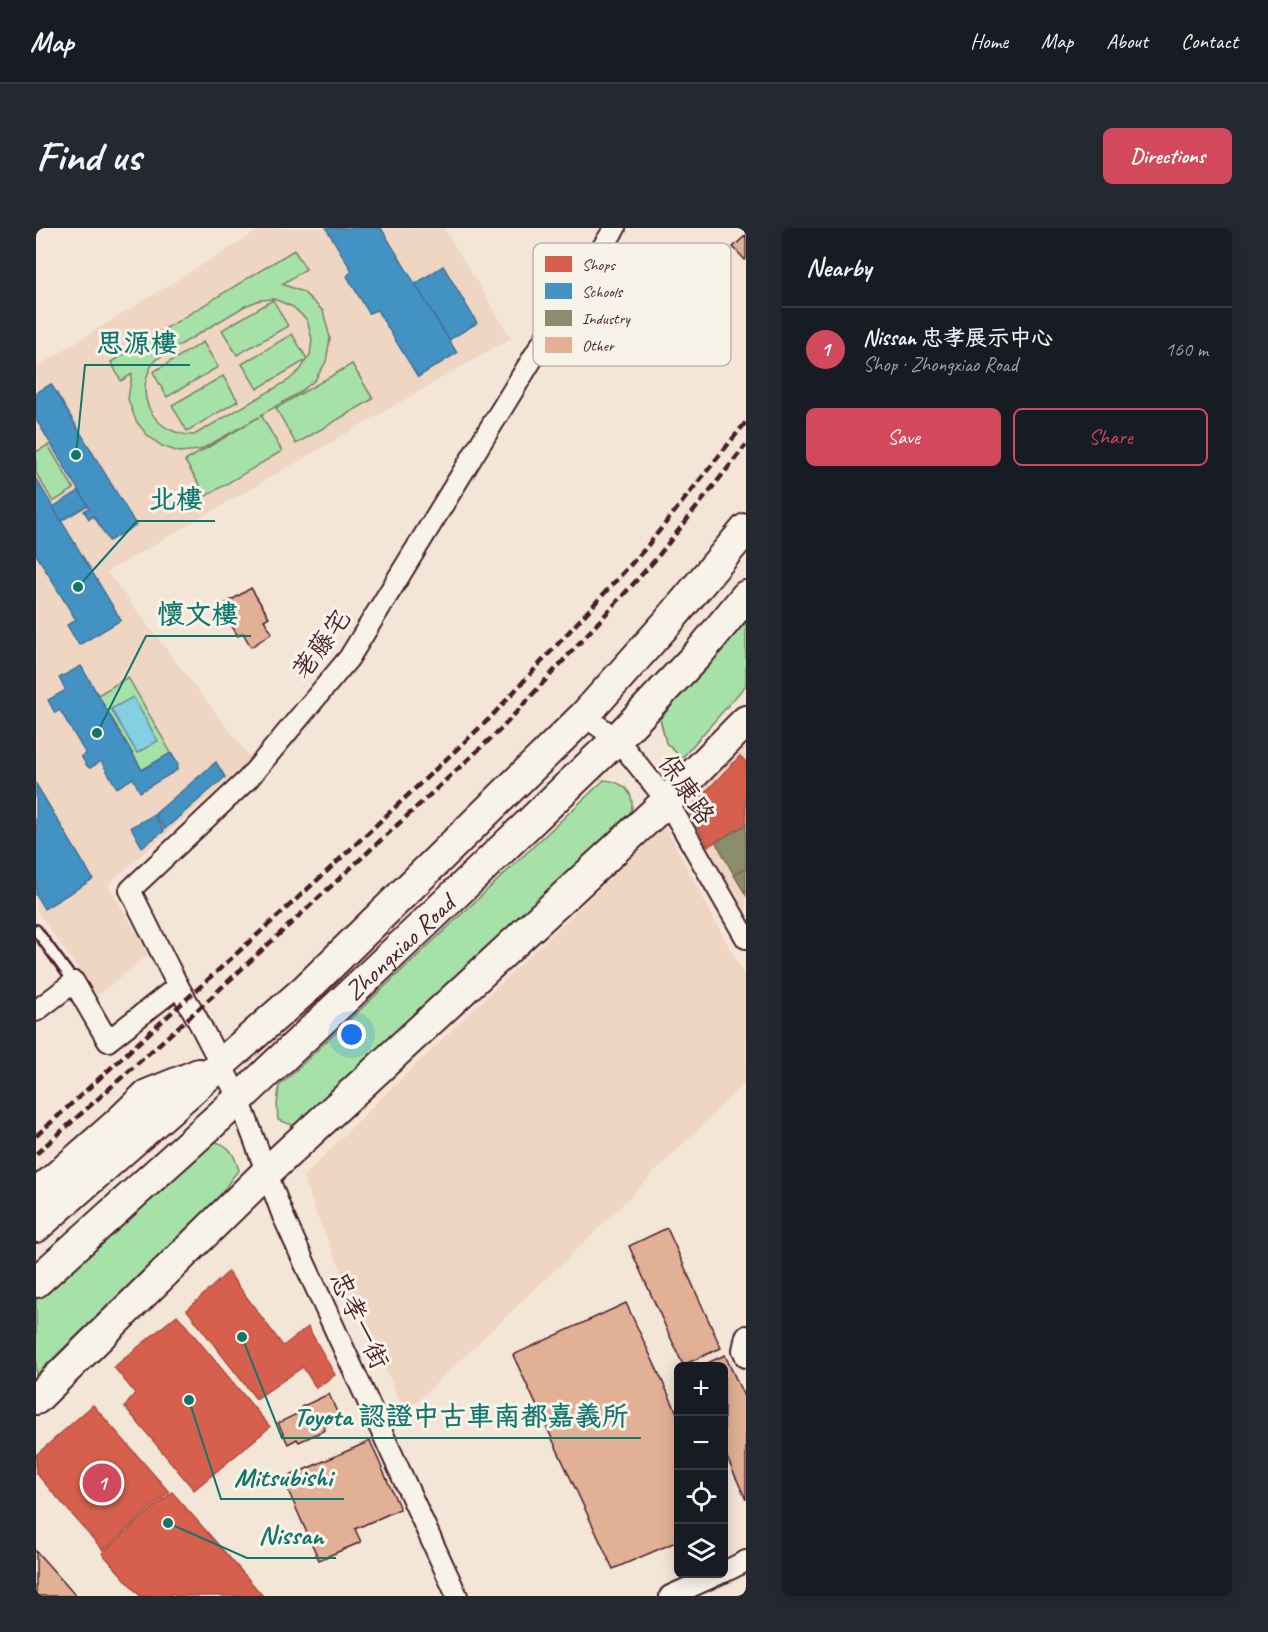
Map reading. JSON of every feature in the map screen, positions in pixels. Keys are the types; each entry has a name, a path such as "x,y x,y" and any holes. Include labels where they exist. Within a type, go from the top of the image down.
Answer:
{"main road":[{"name":"Zhongxiao Road","path":"36,1227 306,989 584,716 746,530"},
{"name":"Zhongxiao Road","path":"36,1282 238,1099 617,739 698,654 746,596"},
{"path":"36,1399 267,1172 667,801 746,721"},
{"name":"Zhongxiao Road","path":"36,1195 147,1095 221,1065"}],"street":[{"name":"荖藤宅","path":"605,243 615,228"},
{"name":"荖藤宅","path":"221,1065 130,890 248,778 349,658 533,358"},
{"name":"保康路","path":"584,716 617,739 667,801 746,938"},
{"path":"36,1011 74,982 108,1041 178,986"},
{"name":"忠孝一街","path":"221,1065 238,1099 283,1216 457,1596"},
{"path":"746,1336 743,1350 746,1357"},
{"path":"728,1570 746,1561"},
{"path":"670,1596 710,1578"}],"lane":[{"path":"36,930 74,982"}],"shaded area":[{"path":"262,228 444,228 511,338 107,572 252,760 108,884 149,954 97,996 36,910 36,367"},
{"path":"746,739 746,931 680,816"},
{"path":"665,826 746,979 746,1081 594,1233 405,1413 316,1214 303,1177 378,1101"}],"green space":[{"path":"294,250 306,269 282,284 303,292 323,311 330,338 326,362 315,380 299,393 261,415 282,451 206,496 185,461 259,417 200,450 179,452 162,446 147,435 136,421 128,399 132,374 121,381 111,362","holes":["274,299 293,307 307,320 312,339 310,355 307,359 292,334 242,364 257,389 306,360 301,369 289,380 194,435 167,428 157,420 146,399 145,386 148,373 155,360 245,306 260,300"]},
{"path":"273,300 288,326 237,355 222,330"},
{"path":"203,342 218,367 167,397 153,372"},
{"path":"352,364 373,399 296,444 276,408"},
{"path":"223,376 238,401 187,431 172,405"},
{"path":"48,445 74,489 53,502 36,473 36,452"},
{"path":"746,619 746,685 682,758 666,743 660,719"},
{"path":"128,677 171,753 142,770 98,695"},
{"path":"604,780 622,785 626,789 631,799 631,812 298,1127 278,1120 279,1086"},
{"path":"215,1142 228,1148 239,1170 220,1196 36,1375 36,1298"}],"water":[{"path":"133,697 158,741 137,753 111,709"}],"building: Shops":[{"path":"740,756 746,762 746,825 708,846 688,810"},
{"path":"228,1272 283,1346 308,1327 335,1375 316,1388 303,1367 256,1399 187,1310"},
{"path":"177,1315 270,1427 194,1490 125,1407 135,1393 114,1367"},
{"path":"93,1405 169,1492 103,1550 36,1473 36,1455"},
{"path":"172,1492 263,1596 176,1596 173,1593 169,1596 140,1596 102,1553"}],"building: Schools":[{"path":"326,228 381,228 457,353 418,377 377,310 369,313 347,276 352,271"},
{"path":"443,266 477,323 449,340 415,284"},
{"path":"51,384 136,525 109,541 94,516 89,519 84,511 89,508 36,419 36,393"},
{"path":"36,479 121,620 79,645 67,625 76,620 36,554"},
{"path":"79,491 88,505 61,521 53,507"},
{"path":"81,666 142,770 171,753 178,764 177,770 140,792 133,778 117,788 101,761 90,768 87,766 81,756 86,754 60,710 55,713 48,700 66,690 59,678"},
{"path":"216,762 225,777 165,829 155,814"},
{"path":"36,784 93,879 44,909 36,895"},
{"path":"154,815 164,831 142,847 131,827"}],"building: Industry":[{"path":"746,825 746,868 734,875 716,842"},
{"path":"746,868 746,895 734,875"}],"building: Other":[{"path":"746,235 746,259 745,260 733,247"},
{"path":"251,588 269,617 264,620 272,633 251,647 243,633 238,636 220,607"},
{"path":"667,1228 721,1348 690,1362 682,1362 629,1246"},
{"path":"626,1303 674,1406 674,1543 613,1569 513,1355"},
{"path":"725,1355 746,1401 746,1500 728,1460 728,1362 710,1362"},
{"path":"329,1394 340,1419 324,1427 325,1430 299,1442 297,1439 288,1444 278,1423 303,1411 301,1407"},
{"path":"370,1441 400,1509 355,1529 361,1542 319,1560 283,1479"},
{"path":"36,1551 76,1596 36,1596"}],"railway":[{"path":"36,1136 324,874 489,719 644,550 746,422"},
{"path":"36,1154 194,1013 501,729 655,560 746,445"}],"place":[{"name":"思源樓","path":"76,455"},
{"name":"北樓","path":"78,587"},
{"name":"懷文樓","path":"97,733"},
{"name":"Toyota 認證中古車南都嘉義所","path":"242,1337"},
{"name":"Mitsubishi","path":"189,1400"},
{"name":"Nissan 忠孝展示中心","path":"102,1483"},
{"name":"Nissan","path":"168,1523"}]}
